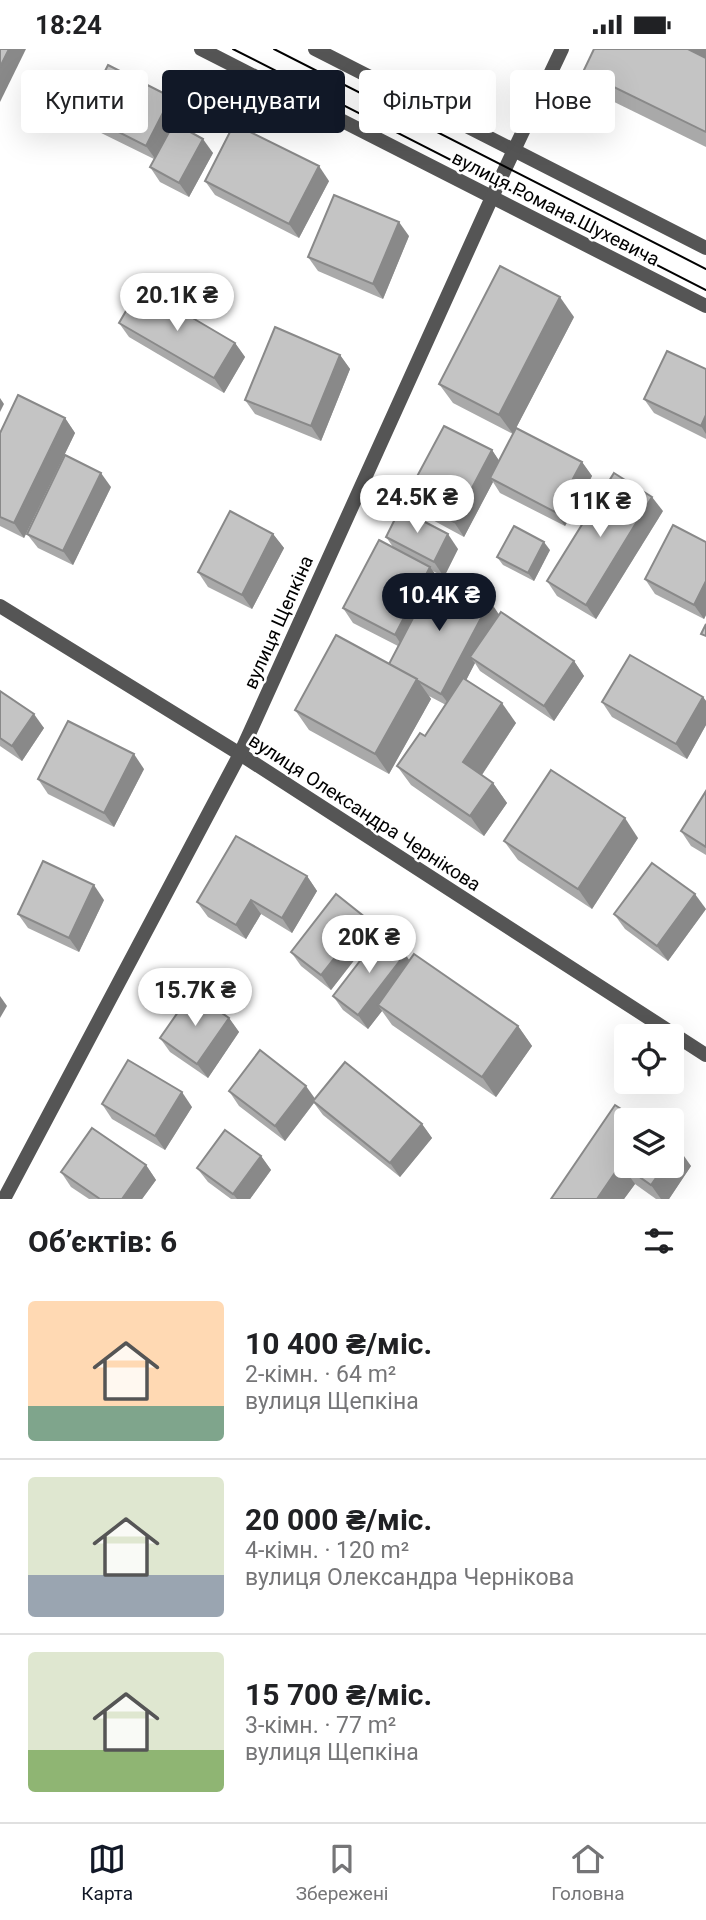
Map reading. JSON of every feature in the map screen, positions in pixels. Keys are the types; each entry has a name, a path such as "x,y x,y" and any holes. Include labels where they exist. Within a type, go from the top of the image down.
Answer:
{"street":[{"name":"вулиця Романа Шухевича","path":"201,49 706,306"},
{"name":"вулиця Романа Шухевича","path":"315,49 706,248"},
{"name":"вулиця Щепкіна","path":"4,1199 240,754 492,197 562,49"},
{"name":"вулиця Олександра Чернікова","path":"0,607 240,754 706,1055"}],"building":[{"path":"0,49 9,49 0,67"},
{"path":"594,49 688,49 706,58 706,132 615,88 615,70 584,70"},
{"path":"108,65 118,70 105,70"},
{"path":"148,85 162,92 162,115 146,146 120,133 148,133"},
{"path":"169,133 192,133 203,139 179,183 150,167"},
{"path":"229,133 252,133 319,166 289,224 205,181"},
{"path":"334,195 399,222 373,284 308,257"},
{"path":"500,266 560,297 499,415 439,384"},
{"path":"140,287 235,343 214,378 119,323"},
{"path":"275,327 340,355 311,426 245,400"},
{"path":"667,351 706,369 706,415 701,426 644,399"},
{"path":"18,395 65,418 14,523 0,517 0,433"},
{"path":"444,426 492,450 454,522 406,497"},
{"path":"516,428 582,462 555,512 490,478"},
{"path":"65,455 101,473 63,551 27,534"},
{"path":"614,473 652,497 586,605 547,581"},
{"path":"400,509 448,534 434,562 386,537"},
{"path":"230,511 273,534 242,595 198,572"},
{"path":"673,525 706,542 706,581 694,605 645,579"},
{"path":"514,526 544,542 528,573 497,557"},
{"path":"379,540 430,567 395,635 343,608"},
{"path":"436,574 490,601 441,694 389,664"},
{"path":"501,612 574,661 544,706 470,657"},
{"path":"336,635 417,679 375,754 295,710"},
{"path":"630,655 703,697 676,744 602,702"},
{"path":"463,678 502,703 463,762 493,783 470,816 397,766 420,733 425,736"},
{"path":"0,691 34,714 12,746 0,738"},
{"path":"68,721 134,754 104,813 38,779"},
{"path":"551,770 625,818 578,889 504,841"},
{"path":"706,791 706,847 681,831"},
{"path":"236,836 307,876 282,918 251,900 236,925 197,902"},
{"path":"43,861 94,885 69,938 18,914"},
{"path":"652,863 695,894 657,946 614,914"},
{"path":"336,894 366,918 321,975 291,952"},
{"path":"380,935 405,954 358,1015 333,996"},
{"path":"414,954 518,1026 482,1077 378,1005"},
{"path":"192,992 229,1018 197,1064 160,1038"},
{"path":"260,1050 306,1086 275,1126 229,1091"},
{"path":"128,1060 182,1092 155,1136 102,1104"},
{"path":"345,1062 422,1124 390,1163 313,1101"},
{"path":"615,1105 620,1108 614,1108 614,1174 597,1199 551,1199"},
{"path":"92,1128 146,1165 122,1199 100,1199 61,1172"},
{"path":"225,1130 261,1156 233,1194 197,1168"},
{"path":"641,1178 656,1178 651,1185"}],"tram line":[{"path":"233,49 706,290"},
{"path":"274,49 706,269"}]}
